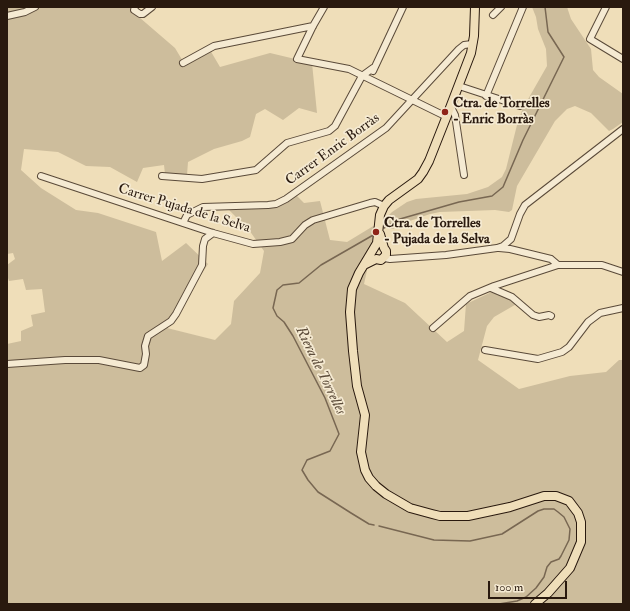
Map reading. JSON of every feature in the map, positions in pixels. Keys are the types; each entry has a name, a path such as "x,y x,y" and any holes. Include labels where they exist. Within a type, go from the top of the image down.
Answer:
{"main road":[{"path":"377,254 380,215 384,206 389,200 414,183 423,172 447,118 467,65 474,36 475,7"},
{"path":"379,232 384,248 379,246 377,254 366,264 357,277 352,289 350,312 356,377 365,415 362,461 367,474 372,482 382,491 402,504 416,510 440,516 473,515 510,507 544,496 556,496 569,502 578,513 581,522 581,542 570,568 548,593 535,604"}],"street":[{"path":"7,16 25,12 35,7"},
{"path":"135,7 134,10 143,14 152,7"},
{"path":"140,7 146,11"},
{"path":"324,7 297,59 349,69 447,118"},
{"path":"370,80 373,68 403,7"},
{"path":"493,15 501,7"},
{"path":"486,96 523,7"},
{"path":"606,7 590,39 623,59"},
{"path":"183,63 214,46 313,26"},
{"name":"Carrer Enric Borràs","path":"183,223 187,215 203,207 268,205 276,204 286,199 386,128 459,49 464,45 472,44"},
{"path":"162,176 202,179 256,170 287,143 329,131 335,126 362,76 373,68"},
{"path":"459,86 520,106"},
{"path":"451,107 455,115 464,175"},
{"path":"497,248 507,243 510,239 525,205 623,128"},
{"name":"Carrer Pujada de la Selva","path":"41,176 214,233 253,244 280,242 292,239 305,225 313,220 374,202 384,206"},
{"path":"7,364 65,360 99,360 140,368 144,366 146,354 145,346 148,336 171,321 176,314 202,265 205,239 214,233"},
{"path":"377,254 390,259 446,255 497,248 510,249 544,257 551,259 558,265"},
{"path":"433,328 470,296 558,265 602,265 623,272"},
{"path":"490,288 512,296 533,315 539,317 551,316"},
{"path":"485,350 538,359 562,352 569,347 588,322 600,313 623,308"}],"shaded area":[{"path":"7,7 132,7 132,11 175,48 184,63 210,50 220,67 270,53 312,63 317,113 299,108 283,120 265,109 256,114 250,137 242,141 214,149 188,162 187,175 165,174 164,165 143,168 137,182 110,167 86,166 58,152 24,149 21,170 41,188 76,210 98,213 156,232 162,261 186,243 208,264 167,328 215,340 231,324 234,301 260,273 264,251 249,230 228,209 277,207 296,195 304,203 320,201 330,240 347,242 375,225 364,284 405,303 447,342 464,331 466,304 496,290 520,302 494,317 487,326 478,360 519,389 570,376 606,372 619,360 623,360 623,604 7,604 7,344 21,341 21,331 33,326 31,315 45,312 42,289 26,290 23,279 9,281 7,275 7,265 15,259 13,253 7,254"},
{"path":"532,7 567,7 571,19 591,49 593,70 599,77 623,94 623,122 609,131 591,113 575,106 567,109 555,121 517,186 512,210 509,212 495,210 440,212 407,222 393,229 389,229 387,221 389,215 407,202 416,199 467,194 488,187 502,177 506,169 518,121 523,108 547,66 546,49 538,29 536,17"}],"waterway":[{"name":"Riera de Torrelles","path":"384,228 400,219 459,202 492,196 503,187 523,140 564,57 548,32 545,7"},
{"name":"Riera de Torrelles","path":"374,525 369,524 318,492 302,470 307,460 330,451 339,434 325,398 293,336 284,322 277,316 273,308 277,290 283,285 299,283 321,265 375,234"},
{"name":"Riera de Torrelles","path":"379,526 434,540 470,541 502,534 538,511 544,509 554,509 564,517 570,529 569,540 561,556 559,559 551,562 547,567 544,577 536,588 526,597 517,601 499,604"}],"place":[{"name":"Ctra. de Torrelles - Enric Borràs","path":"445,112"},
{"name":"Ctra. de Torrelles - Pujada de la Selva","path":"376,232"}]}
